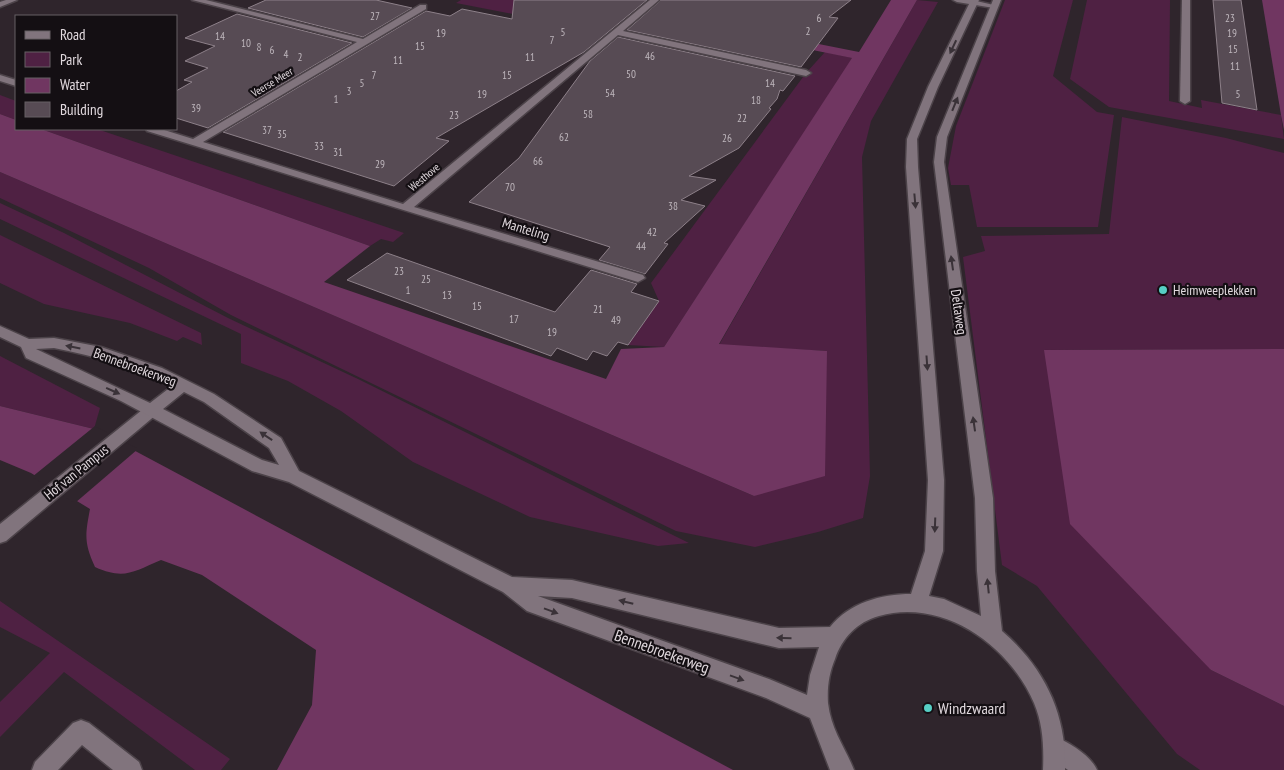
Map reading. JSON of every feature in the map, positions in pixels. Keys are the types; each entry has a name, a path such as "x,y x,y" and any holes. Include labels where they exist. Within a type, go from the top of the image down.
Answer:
{"street":[{"path":"0,5 13,0"},
{"path":"196,0 362,41"},
{"name":"Westhove","path":"154,130 405,208 655,0"},
{"path":"957,0 996,3"},
{"path":"1185,100 1186,0"},
{"path":"918,602 934,551 936,480 912,167 912,138 974,1"},
{"name":"Deltaweg","path":"993,634 986,571 984,498 939,162 942,138 996,3"},
{"name":"Veerse Meer","path":"193,143 362,41 423,7"},
{"path":"616,32 806,73"},
{"path":"0,78 15,83"},
{"name":"Manteling","path":"405,208 638,278"},
{"name":"Bennebroekerweg","path":"0,331 27,344 54,343 101,352 157,372 183,384 209,398 275,443 293,476"},
{"name":"Bennebroekerweg","path":"27,344 30,354 152,410 258,466 293,476 510,586 534,605 769,689 819,711"},
{"name":"Bennebroekerweg","path":"152,410 183,384"},
{"name":"Hof van Pampus","path":"0,535 152,410"},
{"name":"Bennebroekerweg","path":"510,586 572,589 779,638 833,637"},
{"path":"843,770 838,764 819,711 818,674 833,637 854,616 884,603 918,602 950,610 993,634 1021,663 1040,693 1053,730 1056,748 1054,770"},
{"path":"43,770 81,731 131,770"},
{"path":"1056,748 1086,770"}],"green space":[{"path":"461,0 528,0 513,14 456,3"},
{"path":"917,0 938,2 871,121 862,157 870,476 863,518 818,532 755,547 676,531 231,315 149,268 0,198 0,172 754,496 827,351 719,345"},
{"path":"1005,0 1073,0 1053,76 1097,112 1114,115 1098,227 977,227 969,185 951,185 948,168 956,126"},
{"path":"1087,0 1170,0 1169,101 1202,108 1201,100 1281,115 1284,139 1109,107 1070,79"},
{"path":"825,52 853,58 664,347 628,345 659,301 651,283 806,73"},
{"path":"0,95 15,101 15,120 0,114"},
{"path":"1122,117 1226,138 1284,153 1284,349 1044,350 1211,670 1284,706 1284,770 1200,770 1177,754 1037,586 1002,565 963,257 985,251 981,236 1109,234"},
{"path":"44,130 100,130 404,233 393,242 381,239 370,246"},
{"path":"0,203 64,233 228,318 358,379 689,543 658,546 530,517 413,462 341,411 288,381 241,363 241,334 0,219"},
{"path":"0,235 201,333 202,345 183,337 177,341 130,323 44,304 0,283"},
{"path":"0,356 100,408 94,429 0,406"},
{"path":"0,601 230,759 221,770 195,770 64,672 0,737 0,702 50,653 0,627"}],"water":[{"path":"891,0 917,0 719,344 827,351 825,476 754,496 0,172 0,114 15,120 15,130 44,130 370,246 324,282 606,379 621,349 664,347 852,58 748,37 693,19 859,52"},
{"path":"1262,0 1284,0 1284,130 1281,115"},
{"path":"1284,349 1284,706 1211,670 1070,524 1044,350"},
{"path":"0,406 94,429 733,770 277,770 312,705 316,650 202,575 161,560 135,571 121,574 95,567 86,539 90,509 31,473 0,460"}],"pier":[{"path":"95,426 138,449 75,503 32,477"}],"building":[{"path":"266,0 376,0 412,8 363,37 248,8"},
{"path":"514,0 647,0 584,52 436,138 449,141 394,186 223,132 426,11 450,16 462,9 512,19"},
{"path":"661,0 851,0 829,17 838,18 801,67 627,30"},
{"path":"1213,0 1241,0 1257,110 1222,103"},
{"path":"237,14 352,43 208,128 178,119 178,90 192,82 184,80 208,68 185,61 215,46 185,38"},
{"path":"618,37 795,76 783,91 780,90 777,99 769,108 771,109 739,148 689,176 716,180 681,200 705,206 664,243 668,244 645,274 599,260 610,247 469,202 519,158 590,61"},
{"path":"387,253 555,312 591,270 637,284 631,292 659,301 628,345 618,342 607,356 593,351 587,360 557,348 551,356 347,280"}],"place":[{"name":"Heimweeplekken","path":"1163,290"},
{"name":"Windzwaard","path":"928,708"}]}
